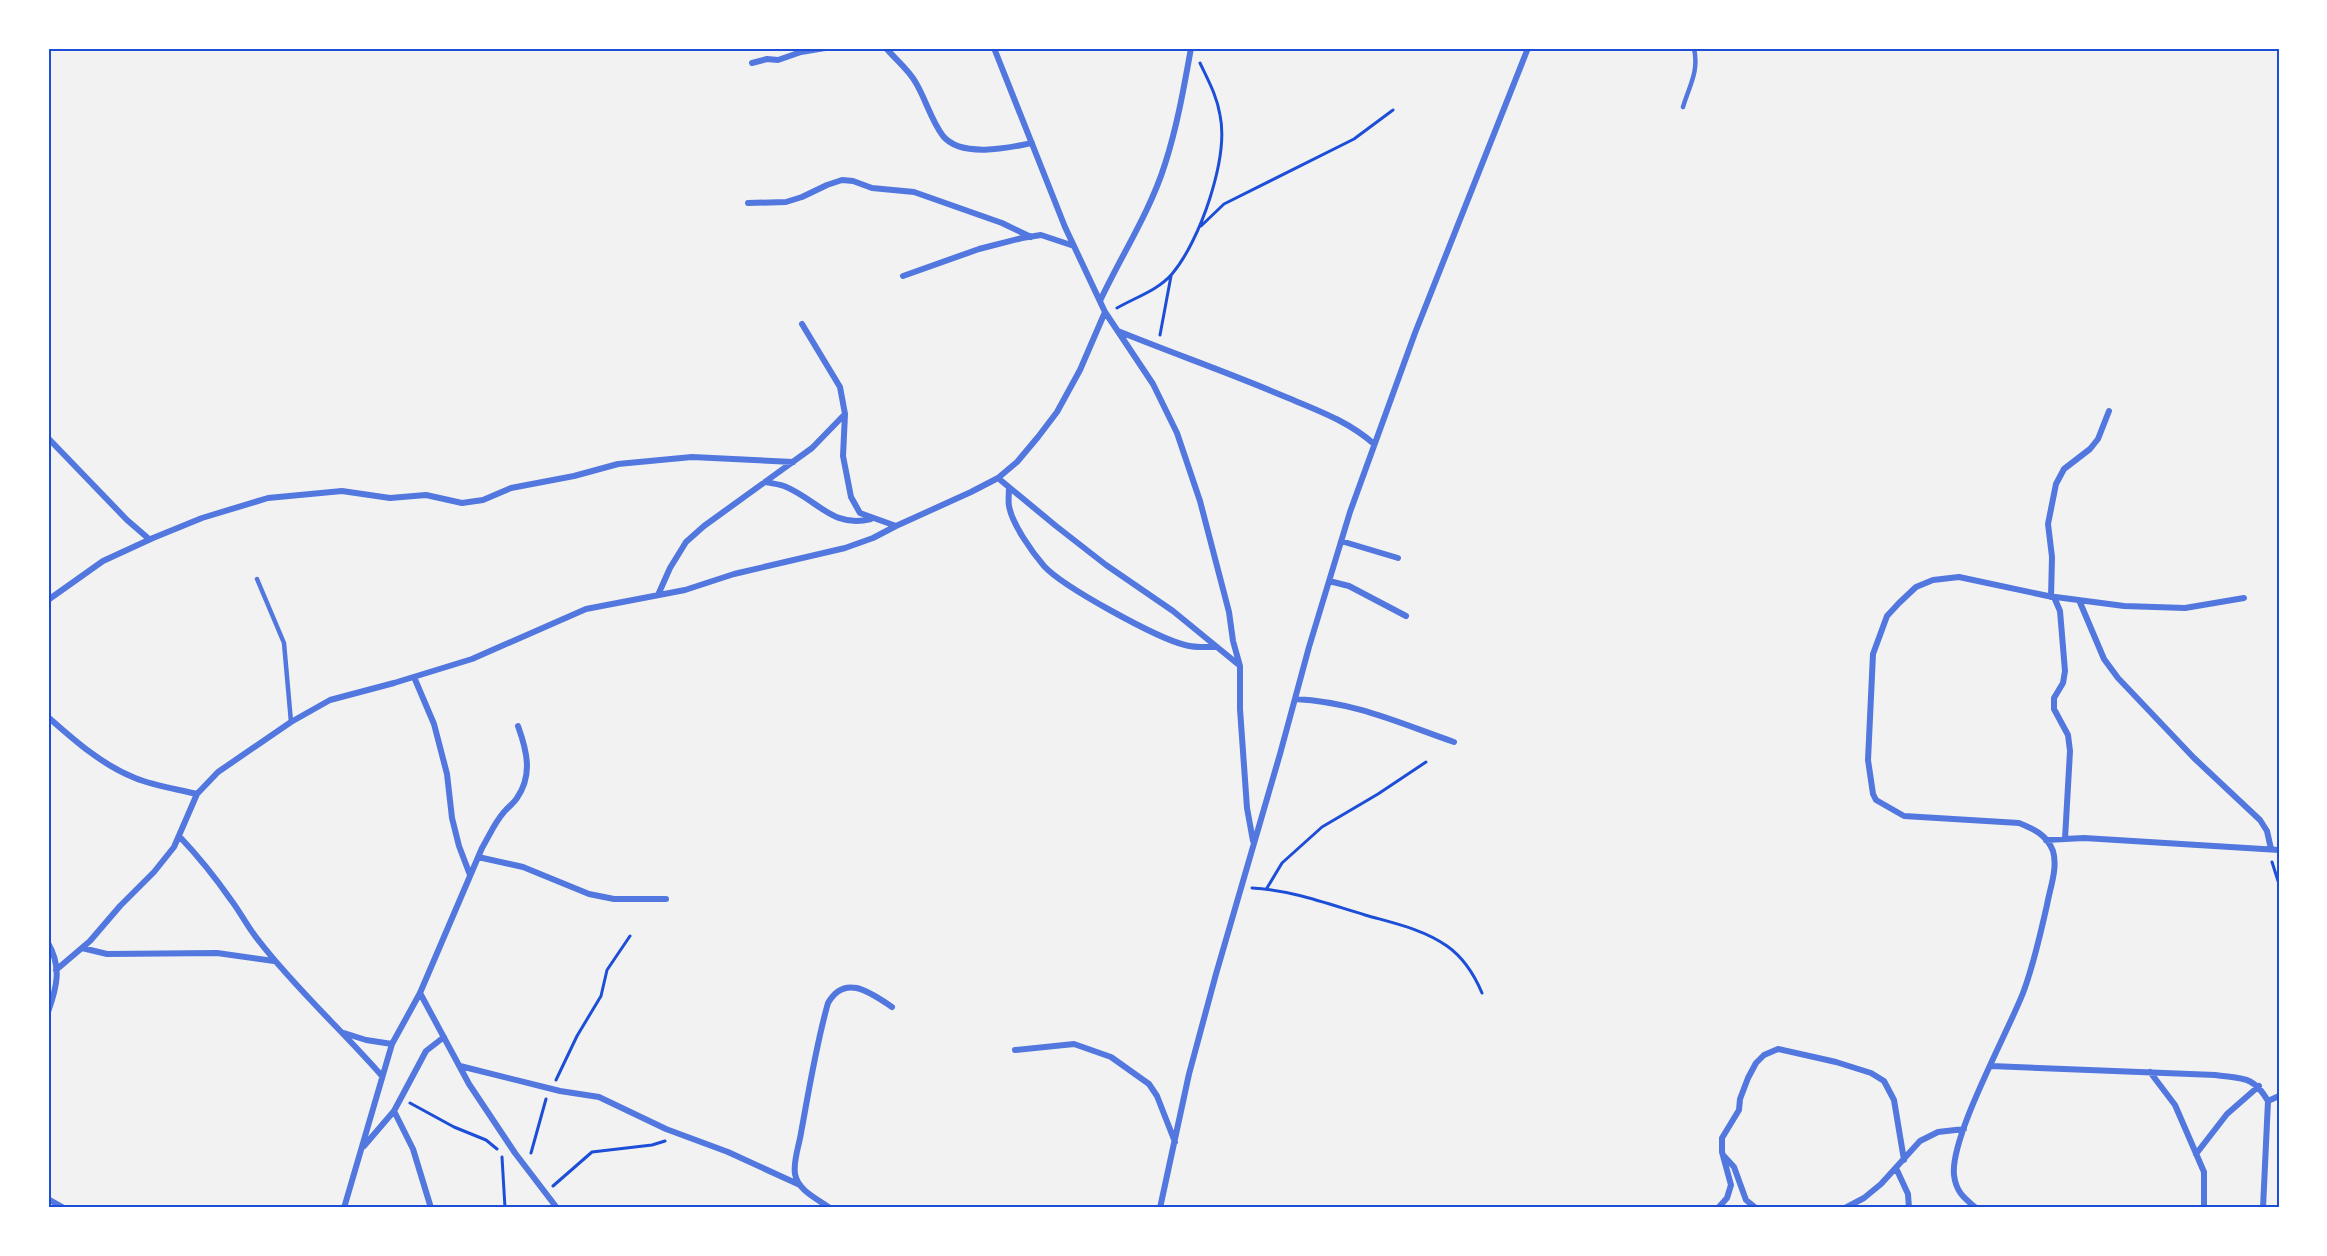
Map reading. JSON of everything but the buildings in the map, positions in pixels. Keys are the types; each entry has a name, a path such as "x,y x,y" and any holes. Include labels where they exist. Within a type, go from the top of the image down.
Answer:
{"street":[{"path":"752,63 767,59 778,60 801,52 825,48"},
{"path":"886,48 916,82 944,138 954,145 969,149 987,149 1032,143"},
{"path":"994,48 1074,246 1100,301 1153,384 1177,433 1213,549 1240,666 1240,709 1247,808 1254,844"},
{"path":"1100,301 1165,166 1182,99 1191,48"},
{"path":"1160,1208 1189,1074 1294,699 1341,541 1374,444 1452,238 1528,48"},
{"path":"748,203 786,202 842,180 853,181 872,188 914,192 1002,223 1031,237"},
{"path":"903,276 979,249 1041,235 1074,246"},
{"path":"57,970 82,948 154,872 174,847 198,794 218,772 291,722 330,700 472,659 586,609 685,590 734,574 845,548 873,538 998,478 1017,462 1057,412 1080,370 1106,313"},
{"path":"802,324 840,387 845,414 843,456 851,496 860,513 896,526"},
{"path":"1117,330 1249,381 1338,419 1359,431 1374,444"},
{"path":"2065,838 2070,751 2068,735 2054,709 2054,698 2063,683 2065,671 2060,612 2052,597 2052,557 2048,524 2056,484 2064,469 2090,449 2098,439 2109,411"},
{"path":"658,595 670,568 686,542 704,526 812,448 845,414"},
{"path":"48,438 127,520 149,539"},
{"path":"48,600 103,561 149,539 202,518 268,498 342,491 390,498 426,495 462,502 483,500 511,488 574,476 618,464 692,457 793,462"},
{"path":"998,478 1106,566 1173,611 1240,666"},
{"path":"765,482 784,486 845,521 859,522 874,518"},
{"path":"1010,488 1009,506 1021,535 1045,567 1064,582 1120,615 1175,642 1200,648 1218,647"},
{"path":"1341,541 1398,558"},
{"path":"1976,1208 1960,1196 1954,1174 1964,1129 2023,993 2037,952 2054,870 2053,852 2037,830 2019,823 1904,816 1876,800 1870,786 1868,760 1873,654 1887,616 1916,587 1933,580 1959,577 2052,597 2124,606 2185,608 2244,598"},
{"path":"1329,581 1349,586 1406,616"},
{"path":"2079,600 2104,659 2118,678 2194,758 2260,820 2267,831 2269,849"},
{"path":"414,677 434,724 447,774 452,818 459,846 470,874"},
{"path":"1294,699 1326,701 1367,711 1454,742"},
{"path":"48,717 76,742 135,778 198,794"},
{"path":"344,1208 392,1044 420,993 470,874 494,825 517,799 524,785 527,758 518,726"},
{"path":"179,836 233,902 257,940 382,1076"},
{"path":"2046,840 2084,838 2279,850"},
{"path":"478,857 523,867 589,894 614,899 666,899"},
{"path":"48,1012 56,990 57,970 57,957 49,946"},
{"path":"82,948 107,954 217,952 275,961"},
{"path":"800,1185 795,1175 796,1157 828,1003 833,994 842,988 853,988 867,990 892,1008"},
{"path":"420,993 460,1066 524,1165 556,1208"},
{"path":"344,1033 366,1040 392,1044"},
{"path":"361,1149 393,1111 426,1051 444,1037"},
{"path":"1016,1050 1074,1044 1111,1057 1149,1084 1157,1096 1175,1142"},
{"path":"1718,1208 1727,1198 1731,1185 1722,1155 1722,1138 1739,1110 1740,1099 1748,1078 1764,1055 1778,1049 1836,1062 1871,1073 1884,1081 1894,1100 1904,1160"},
{"path":"460,1066 551,1089 599,1097 680,1135 728,1152 800,1185 829,1208"},
{"path":"1991,1066 2215,1075 2250,1080 2259,1086 2268,1101 2263,1208"},
{"path":"2150,1072 2175,1105 2204,1172 2204,1208"},
{"path":"2196,1154 2227,1114 2259,1086"},
{"path":"2268,1101 2279,1096"},
{"path":"393,1111 413,1149 431,1208"},
{"path":"1845,1208 1864,1198 1904,1160 1920,1141 1938,1132 1964,1129"},
{"path":"1722,1155 1734,1167 1746,1200 1756,1208"},
{"path":"1896,1168 1908,1194 1909,1208"},
{"path":"48,1199 64,1208"}],"lane":[{"path":"1683,107 1696,72 1694,48"},
{"path":"256,579 284,643 291,722"}],"path":[{"path":"1106,313 1160,286 1172,274 1185,256 1209,204 1220,150 1221,116 1213,90 1198,58"},
{"path":"1200,227 1224,204 1354,139 1393,110"},
{"path":"1158,347 1172,274"},
{"path":"1266,888 1282,863 1322,827 1426,762"},
{"path":"2269,849 2279,884"},
{"path":"1242,887 1266,888 1303,896 1423,932 1447,946 1464,962 1476,977 1482,993"},
{"path":"524,1165 531,1152 551,1089 572,1044 601,996 608,969 630,936"},
{"path":"401,1098 454,1127 486,1140 503,1152 504,1208"},
{"path":"544,1192 592,1152 652,1145 680,1135"}]}
